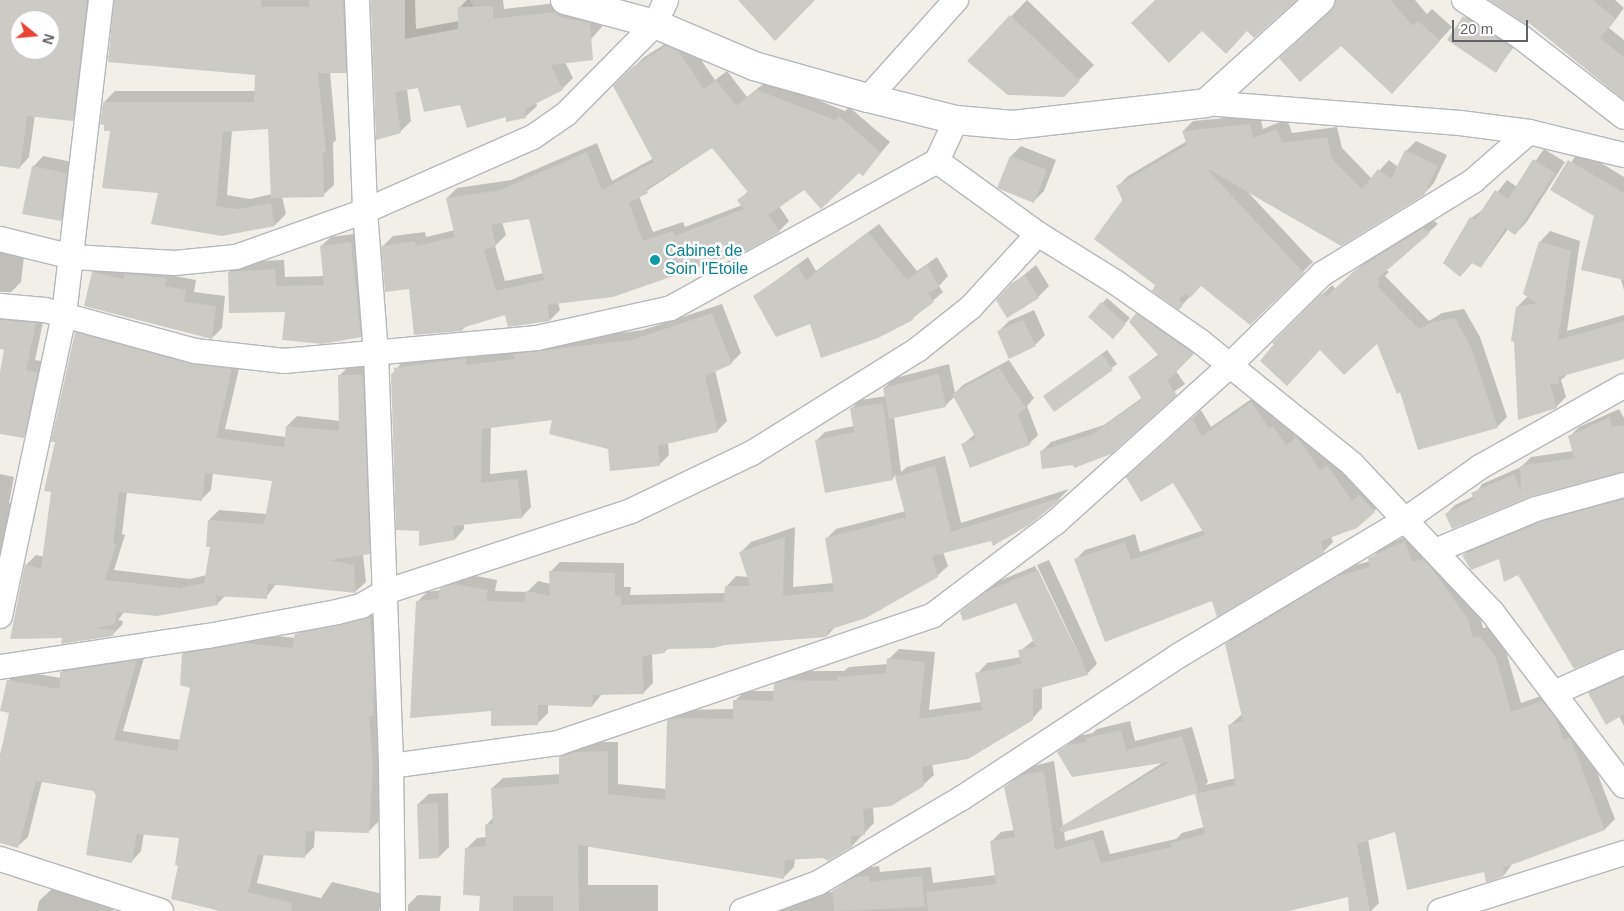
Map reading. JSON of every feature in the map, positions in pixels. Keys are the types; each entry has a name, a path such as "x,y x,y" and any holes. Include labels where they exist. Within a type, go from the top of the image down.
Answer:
{"street":[{"path":"0,616 64,315 101,0"},
{"path":"356,0 365,210 376,353 391,766 393,911"},
{"path":"565,0 661,12 754,66 956,120 1014,124 1206,104 1460,123 1529,132 1624,155"},
{"path":"868,98 956,0"},
{"path":"1206,104 1320,0"},
{"path":"1464,0 1522,37 1624,117"},
{"path":"0,239 72,257 175,263 236,256 365,210 533,136 566,114 661,12"},
{"path":"0,306 45,310 195,351 284,361 537,338 671,308 937,161 956,120"},
{"path":"391,766 558,743 925,619 1056,522 1229,366 1322,274 1473,181 1529,132"},
{"path":"937,161 1038,234 1115,282 1201,342 1352,464 1492,612 1624,786"},
{"path":"0,666 198,638 361,606 385,592 632,511 752,453 917,350 971,307 1038,234"},
{"path":"742,911 818,883 945,808 1178,656 1405,520 1480,467 1624,386"},
{"path":"1435,551 1536,509 1624,486"},
{"path":"1554,693 1624,662"},
{"path":"1440,911 1624,853"},
{"path":"0,859 161,911"}],"shaded area":[{"path":"364,0 469,0 473,5 479,61 369,82"}],"building":[{"path":"0,0 87,0 73,121 27,116 20,169 0,166"},
{"path":"114,0 261,0 261,7 309,7 309,0 343,0 346,73 318,73 326,152 323,152 324,197 271,198 268,129 223,132 216,206 238,209 271,203 275,226 222,236 151,224 158,193 102,188 110,131 104,131 104,125 100,124 103,102 254,102 255,75 108,62"},
{"path":"371,0 405,0 405,39 458,29 458,7 493,6 493,19 556,12 557,16 590,23 593,60 551,65 563,90 525,109 526,118 506,122 506,117 467,128 460,105 424,112 418,88 395,92 401,133 376,140"},
{"path":"738,0 815,0 775,41"},
{"path":"1155,0 1297,0 1254,38 1247,31 1226,54 1202,31 1169,63 1131,23"},
{"path":"1335,0 1390,0 1413,26 1418,21 1440,41 1392,94 1341,46 1300,82 1279,58 1330,12"},
{"path":"1489,0 1593,0 1616,19 1600,38 1624,57 1624,100 1529,23 1527,25"},
{"path":"1010,15 1080,81 1064,97 1008,95 967,61"},
{"path":"1463,16 1512,48 1496,73 1447,40"},
{"path":"666,46 678,51 704,89 716,80 736,106 757,90 835,120 839,116 881,153 863,176 859,173 821,209 804,190 768,215 780,232 748,250 613,297 547,305 550,321 508,327 505,315 462,328 462,331 414,335 409,289 385,292 381,246 415,241 416,246 455,237 446,198 500,190 587,152 602,190 654,162 613,86 631,68","holes":["712,148 748,192 737,200 744,209 675,236 673,231 643,241 629,203 648,193 646,189","529,219 544,280 496,291 484,250 496,246 491,225"]},
{"path":"1250,124 1253,138 1277,129 1282,143 1327,137 1332,159 1362,189 1378,169 1391,179 1405,150 1438,166 1424,195 1341,246 1206,168 1304,273 1250,325 1201,286 1190,298 1186,293 1179,299 1183,305 1179,310 1152,291 1155,285 1094,239 1123,199 1116,186 1187,145 1182,131"},
{"path":"1010,156 1047,170 1034,203 997,188"},
{"path":"1533,159 1555,173 1515,235 1505,228 1481,268 1472,263 1460,277 1443,263 1470,217 1475,220 1495,190 1508,199"},
{"path":"1568,160 1624,193 1624,280 1581,270 1594,216 1550,190"},
{"path":"32,166 67,173 61,221 22,214"},
{"path":"1423,228 1430,233 1377,279 1380,282 1377,286 1419,329 1432,322 1455,318 1471,347 1498,428 1418,450 1400,392 1397,394 1377,344 1344,375 1320,350 1287,386 1260,361 1274,344 1272,343 1322,293 1326,297 1354,271"},
{"path":"868,232 907,280 927,265 939,287 928,293 934,302 912,318 913,320 878,338 821,358 810,324 776,337 753,296 798,266 806,280"},
{"path":"1539,241 1571,251 1558,340 1624,321 1624,359 1559,377 1559,384 1550,384 1557,408 1518,420 1514,342 1511,341 1516,307 1537,303 1523,294"},
{"path":"351,242 361,337 323,344 282,340 285,312 229,313 228,272 275,269 276,286 324,285 320,246"},
{"path":"92,272 124,279 124,274 167,278 165,286 186,290 184,302 216,306 212,339 84,306"},
{"path":"1025,275 1039,298 1007,318 996,300 1012,283"},
{"path":"1101,302 1126,324 1113,339 1088,317"},
{"path":"712,313 732,364 705,376 718,432 658,446 660,466 610,471 608,449 549,434 552,420 482,429 481,483 518,479 522,518 453,526 455,540 419,546 419,531 396,530 391,374 394,374 394,368 466,358 466,365 515,359 513,354 632,340"},
{"path":"1136,313 1194,354 1167,381 1177,395 1111,454 1074,468 1073,465 1042,469 1040,451 1093,434 1142,399 1128,377 1159,356 1129,322"},
{"path":"0,320 36,323 26,370 38,372 24,438 0,434 0,372 4,350 0,349"},
{"path":"1023,320 1036,346 1009,359 997,331"},
{"path":"75,332 192,364 232,369 216,438 284,447 286,426 339,431 338,375 363,375 370,554 330,560 354,565 356,593 268,584 267,599 216,596 218,605 157,616 117,612 115,624 95,628 114,630 113,636 61,644 62,638 10,639 25,564 41,569 51,492 44,491 55,442 51,442","holes":["205,473 272,481 264,524 208,520 206,547 210,547 204,583 179,588 105,580 116,544 113,544 119,492 202,501"]},
{"path":"1102,354 1113,370 1054,412 1043,396"},
{"path":"999,368 1026,408 1018,414 1030,445 970,468 961,444 976,438 952,394"},
{"path":"939,374 946,407 889,419 883,388"},
{"path":"1251,402 1269,428 1273,426 1286,445 1297,437 1320,470 1327,465 1352,501 1359,495 1375,512 1357,528 1321,541 1324,553 1217,617 1212,601 1105,642 1074,559 1125,542 1131,560 1205,535 1173,483 1141,502 1126,477 1192,418 1202,436"},
{"path":"883,403 893,480 825,493 815,440 854,432 850,408"},
{"path":"1610,417 1612,427 1624,425 1624,472 1532,496 1452,529 1445,514 1474,499 1471,493 1514,474 1521,491 1520,466 1574,458 1568,436"},
{"path":"935,466 951,532 1059,498 1060,500 1029,525 993,546 991,541 932,556 938,577 866,618 828,630 827,637 725,645 714,648 665,649 665,653 642,656 644,694 593,695 592,707 538,705 538,725 491,726 491,711 410,718 416,601 438,599 440,588 454,584 488,590 486,601 524,602 526,591 550,596 549,571 615,573 615,596 621,597 621,605 724,602 725,586 750,586 739,552 785,537 783,596 834,591 825,538 906,517 895,477"},
{"path":"1624,499 1624,648 1574,669 1518,575 1504,582 1499,559 1471,570 1462,555 1540,522"},
{"path":"1405,541 1412,562 1423,559 1433,570 1468,619 1473,638 1480,636 1496,658 1511,712 1542,701 1556,719 1564,740 1570,737 1605,830 1503,868 1504,876 1491,881 1486,882 1484,872 1407,890 1395,832 1357,844 1370,911 1349,911 1348,897 1289,911 928,911 926,892 996,884 990,841 1015,837 1004,787 1022,775 1044,771 1055,850 1093,839 1101,863 1172,847 1171,843 1205,834 1195,794 1061,833 1059,828 1169,762 1072,777 1057,752 1068,745 1087,742 1086,738 1121,730 1126,750 1182,736 1199,793 1196,794 1235,785 1228,725 1243,721 1225,644 1338,576 1370,567 1368,558"},
{"path":"1038,570 1088,675 1033,690 1033,720 968,759 922,767 924,786 891,806 863,809 865,835 851,836 852,847 828,861 823,858 785,860 784,879 578,845 579,911 553,911 553,896 513,896 513,911 479,911 480,896 463,895 465,848 486,846 485,825 493,824 491,788 559,784 559,757 575,752 608,751 608,794 665,800 667,720 675,718 733,719 733,700 773,701 774,684 784,680 837,681 837,677 886,673 887,658 925,662 919,719 982,710 975,673 1021,664 1018,650 1036,647 1016,603 963,621 960,612 987,591"},
{"path":"370,617 374,672 373,716 369,716 373,768 369,833 306,831 305,858 258,855 248,892 292,903 291,911 220,911 171,899 178,866 175,865 179,838 137,834 132,863 86,855 96,794 93,791 36,781 18,848 0,843 0,757 9,713 0,711 7,680 60,689 60,672 137,660 114,740 177,751 190,688 180,685 182,654 245,643 292,648 295,634"},
{"path":"1624,677 1624,714 1606,725 1588,693"},
{"path":"438,803 439,858 419,859 417,804"},
{"path":"869,876 870,882 922,876 925,907 834,911 832,891 855,877"}],"place":[{"name":"Cabinet de Soin l'Etoile","path":"655,260"}]}
